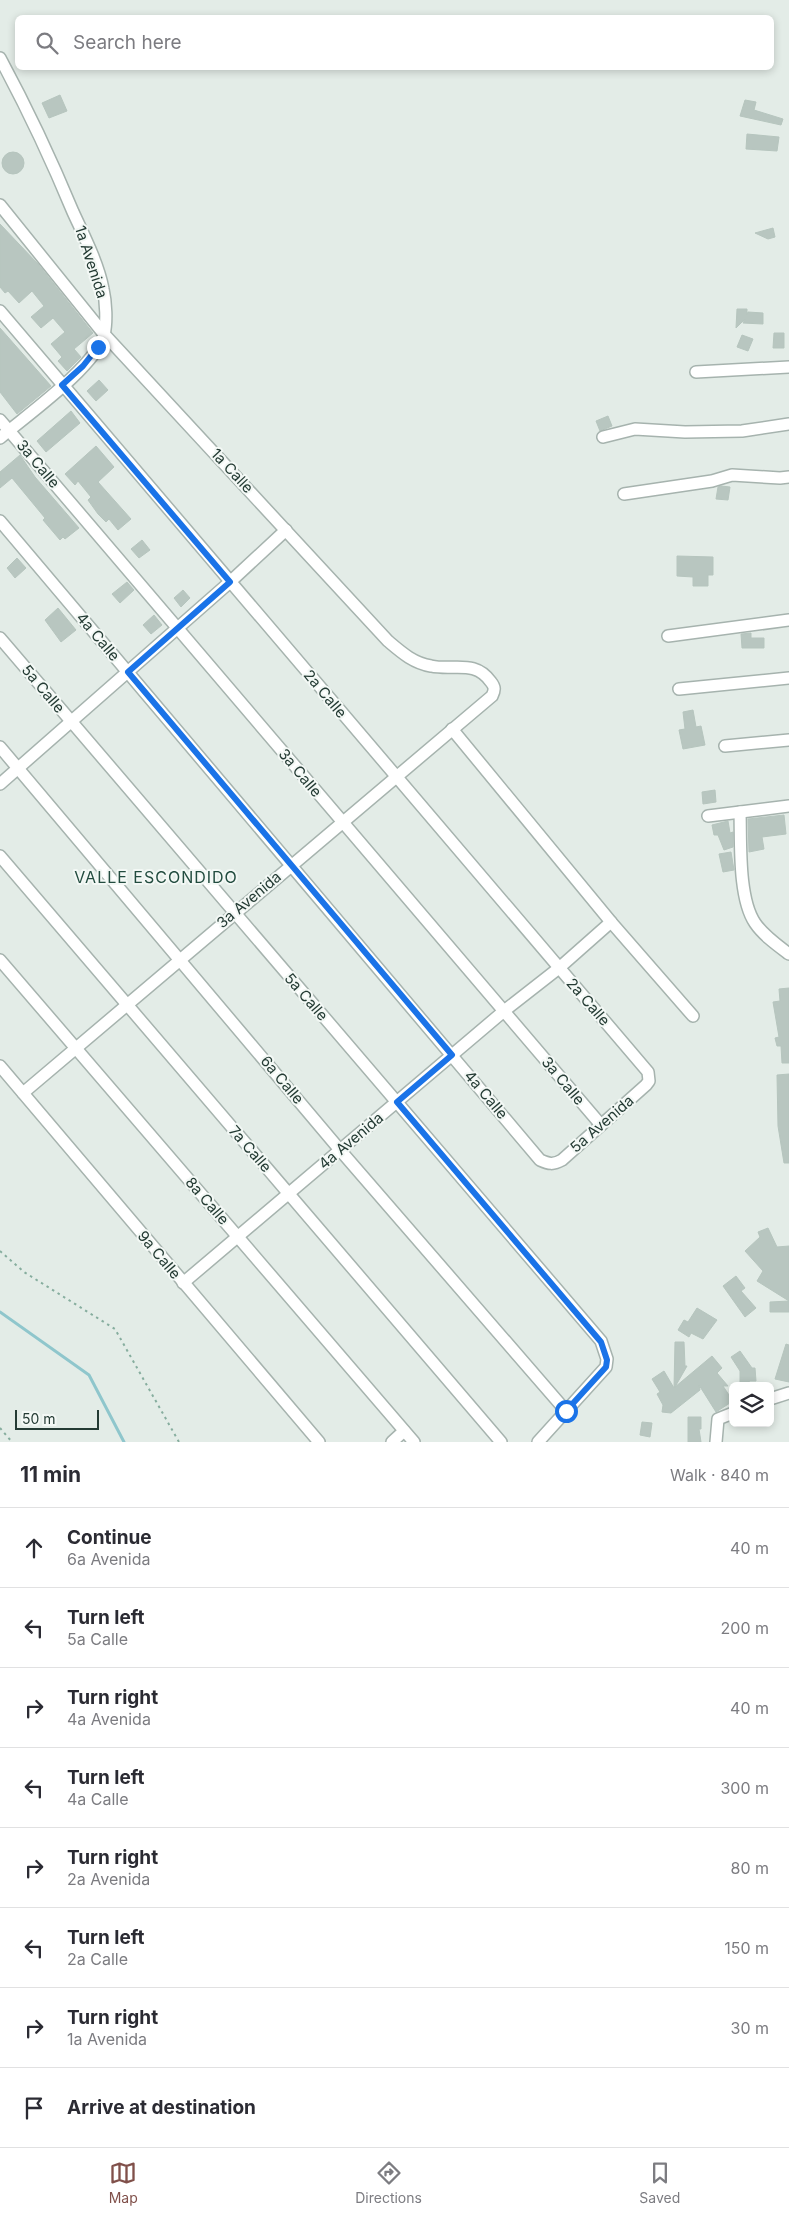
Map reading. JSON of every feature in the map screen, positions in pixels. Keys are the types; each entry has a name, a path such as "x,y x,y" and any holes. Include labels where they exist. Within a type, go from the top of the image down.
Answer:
{"street":[{"name":"1a Avenida","path":"0,58 49,156 95,264 103,289 105,306 104,334 98,347 83,366 4,434"},
{"name":"1a Calle","path":"0,205 104,334 388,641 410,659 431,666 472,667 484,673 494,686"},
{"name":"2a Calle","path":"0,312 648,1072 650,1077"},
{"path":"696,372 789,368"},
{"name":"3a Calle","path":"0,420 4,434 177,628 601,1125"},
{"path":"603,437 635,429 685,432 742,430 789,424"},
{"path":"624,494 712,481 732,475 780,478 789,476"},
{"name":"4a Calle","path":"0,521 540,1160 548,1164"},
{"path":"0,784 230,582 286,530"},
{"path":"668,636 789,620"},
{"name":"5a Calle","path":"0,638 233,914 397,1102 601,1342 607,1360 606,1367 566,1411"},
{"path":"679,689 789,678"},
{"name":"3a Avenida","path":"23,1093 395,776 492,696 494,686"},
{"path":"452,728 611,922 693,1016"},
{"path":"725,746 789,740"},
{"name":"6a Calle","path":"0,748 340,1150 566,1411"},
{"path":"708,816 789,806"},
{"path":"740,812 743,892 754,922 789,954"},
{"name":"7a Calle","path":"0,856 501,1442"},
{"name":"4a Avenida","path":"183,1283 504,1011 559,968 611,922"},
{"name":"8a Calle","path":"0,960 414,1442"},
{"name":"9a Calle","path":"0,1066 319,1442"},
{"name":"5a Avenida","path":"548,1164 562,1160 646,1085 650,1077"},
{"path":"774,1398 789,1393"},
{"path":"538,1442 566,1411"},
{"path":"716,1442 718,1419 729,1415"},
{"path":"392,1442 404,1432"}],"path":[{"path":"0,1251 24,1272 116,1329 179,1442"},
{"path":"0,1428 12,1442"}],"building":[{"path":"60,95 67,111 49,118 42,103"},
{"path":"745,100 756,102 754,110 783,119 781,125 740,116"},
{"path":"747,134 779,137 777,151 746,149"},
{"path":"13,152 21,155 24,163 21,171 13,174 5,171 2,163 5,155"},
{"path":"0,224 38,264 93,333 74,349 81,357 67,371 58,361 62,357 51,344 65,332 53,318 41,328 31,317 44,306 32,291 19,303 8,291 5,293 0,287"},
{"path":"773,228 775,237 768,239 755,233"},
{"path":"737,309 747,309 747,315 748,312 763,313 763,324 743,323 745,319 736,328"},
{"path":"0,328 51,386 17,414 0,392"},
{"path":"774,333 784,333 784,348 773,348"},
{"path":"742,335 753,339 748,351 737,347"},
{"path":"99,380 108,390 96,401 87,391"},
{"path":"71,411 80,423 46,452 37,441"},
{"path":"608,416 612,426 600,431 596,421"},
{"path":"96,446 114,467 98,482 131,519 118,530 109,519 106,522 98,514 88,500 91,497 78,481 75,485 65,474"},
{"path":"20,455 35,477 79,528 65,539 63,537 60,540 43,520 45,518 12,478 0,488 0,472"},
{"path":"718,487 730,487 728,500 716,499"},
{"path":"142,540 150,550 139,558 131,549"},
{"path":"677,556 713,557 713,575 708,575 708,586 693,586 693,577 677,576"},
{"path":"17,558 26,568 15,578 7,568"},
{"path":"127,582 134,590 120,603 112,594"},
{"path":"183,590 190,598 181,607 174,598"},
{"path":"58,608 76,630 61,642 45,620"},
{"path":"154,615 162,625 151,634 143,625"},
{"path":"751,633 751,638 764,638 764,648 742,648 741,634"},
{"path":"693,710 696,727 701,726 705,745 683,749 679,730 685,729 683,712"},
{"path":"715,790 716,802 703,804 702,792"},
{"path":"784,815 786,834 762,837 764,849 749,852 748,819"},
{"path":"728,821 730,833 733,832 733,847 724,850 718,835 714,835 712,825"},
{"path":"731,852 734,870 723,872 719,854"},
{"path":"789,988 789,1063 782,1063 781,1046 777,1046 775,1038 779,1037 773,1002 780,1001 779,989"},
{"path":"789,1074 789,1163 784,1163 778,1126 777,1075"},
{"path":"768,1228 777,1247 789,1246 789,1301 757,1281 763,1271 745,1251 760,1237 758,1232"},
{"path":"736,1276 745,1288 741,1291 756,1308 745,1317 723,1286"},
{"path":"789,1301 789,1312 770,1312 770,1302"},
{"path":"697,1308 717,1320 703,1339 691,1333 689,1337 678,1330 684,1320 688,1322"},
{"path":"675,1342 684,1342 685,1366 687,1366 675,1387 712,1356 722,1368 717,1373 728,1386 723,1386 729,1395 729,1404 716,1412 699,1385 700,1390 671,1413 662,1412 663,1405 657,1394 660,1392 652,1379 664,1371 674,1388"},
{"path":"786,1344 789,1345 789,1382 775,1379"},
{"path":"740,1351 752,1368 755,1368 756,1381 740,1382 740,1371 731,1357"},
{"path":"688,1417 701,1417 701,1429 699,1429 701,1442 688,1442"},
{"path":"642,1422 652,1423 650,1437 640,1435"}],"waterway":[{"path":"0,1312 89,1375 124,1442"}],"district":[{"name":"VALLE ESCONDIDO","path":"156,877"}],"route":[{"path":"98,347 83,366 62,385 230,582 128,672 452,1055 397,1102 601,1342 607,1360 606,1367 566,1411"}]}
